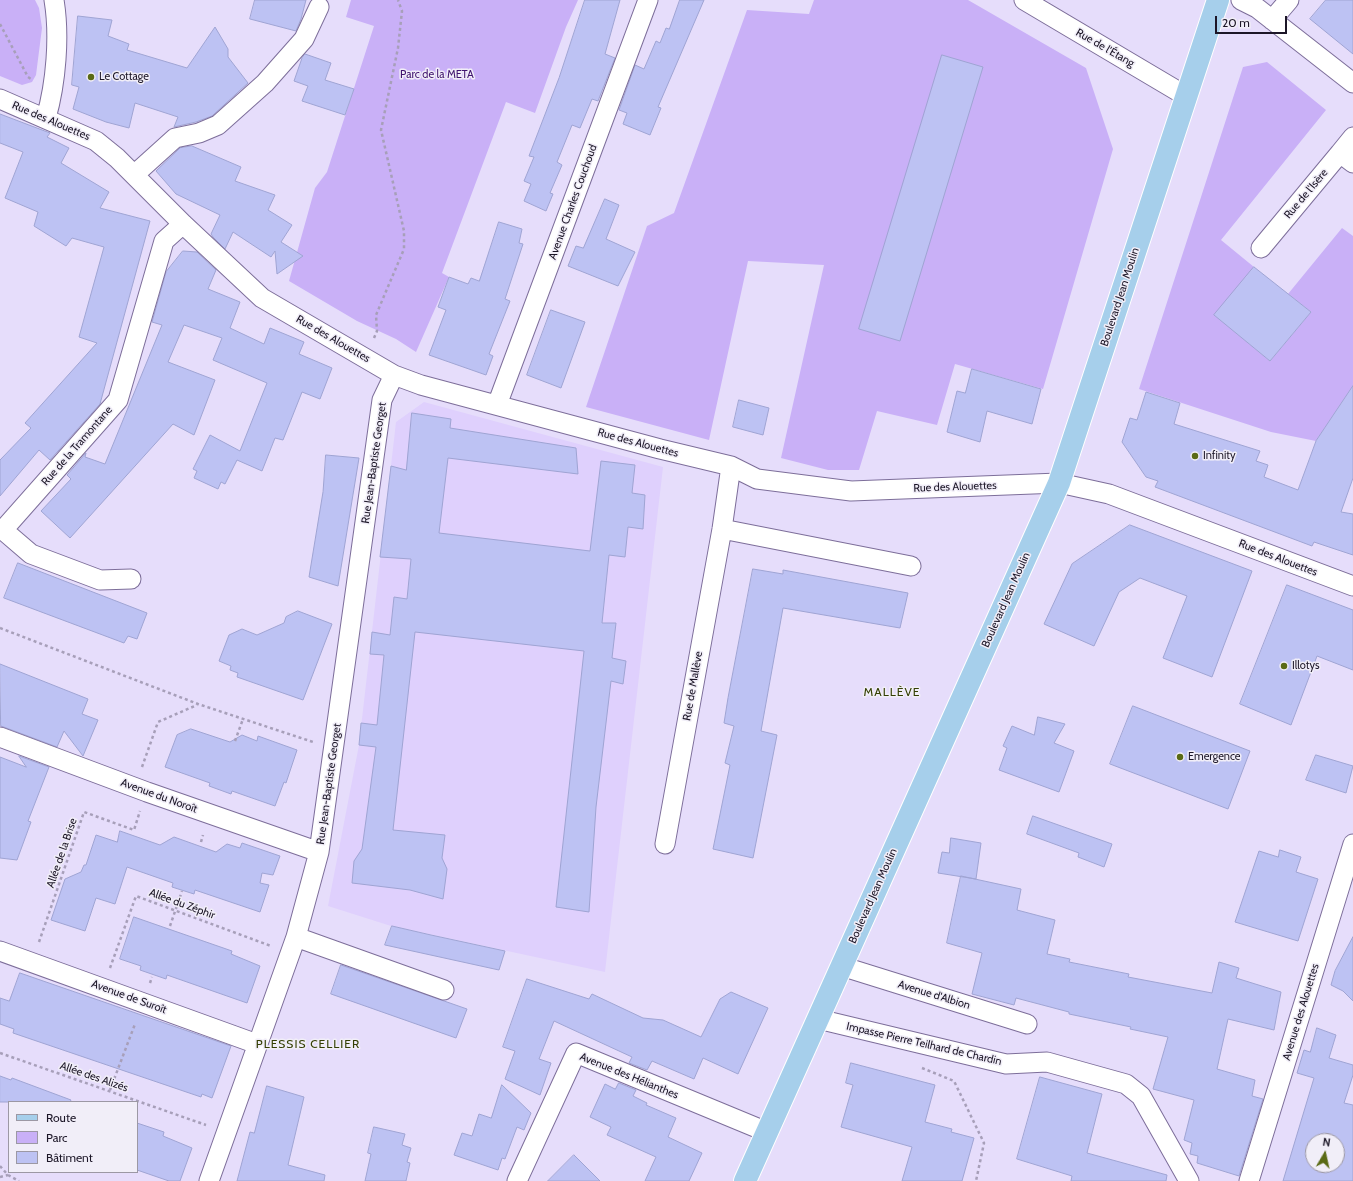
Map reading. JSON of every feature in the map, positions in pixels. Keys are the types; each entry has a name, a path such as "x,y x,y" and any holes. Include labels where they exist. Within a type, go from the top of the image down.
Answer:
{"main road":[{"name":"Boulevard Jean Moulin","path":"744,1181 1059,483 1218,0"}],"street":[{"path":"46,118 53,87 58,19 54,0"},
{"name":"Avenue Charles Couchoud","path":"497,405 648,0"},
{"name":"Rue de l'Étang","path":"1024,0 1186,96"},
{"path":"1241,0 1258,8 1353,83"},
{"path":"1272,20 1289,0"},
{"path":"134,175 175,138 199,133 218,125 266,83 304,39 320,7"},
{"name":"Rue des Alouettes","path":"0,99 96,141 134,175 183,224 262,298 394,374 421,385 660,449 731,466 757,479 851,492 1059,483 1109,494 1353,586"},
{"name":"Rue de l'Isère","path":"1261,248 1347,158 1353,137"},
{"name":"Rue de la Tramontane","path":"131,579 100,580 31,554 2,528 118,400 164,241 183,224"},
{"name":"Rue Jean-Baptiste Georget","path":"209,1181 293,945 319,852 335,749 382,400 394,374"},
{"name":"Rue de Mallève","path":"665,844 722,529 731,466"},
{"path":"722,529 911,566"},
{"name":"Avenue du Noroît","path":"0,736 141,790 319,852"},
{"name":"Avenue des Alouettes","path":"1249,1181 1353,844"},
{"path":"293,945 444,990"},
{"name":"Avenue de Suroît","path":"0,951 257,1044"},
{"name":"Avenue d'Albion","path":"841,966 1027,1024"},
{"name":"Impasse Pierre Teilhard de Chardin","path":"818,1019 1006,1064 1047,1062 1126,1084 1141,1096 1189,1181"},
{"name":"Avenue des Hélianthes","path":"517,1181 576,1053 767,1132"}],"path":[{"path":"365,358 377,331 376,315 404,249 404,231 381,130 398,48 402,10 398,0"},
{"path":"0,24 28,77"},
{"path":"0,628 198,704 335,749"},
{"path":"141,790 158,722 198,704"},
{"path":"235,741 243,719"},
{"name":"Allée de la Brise","path":"32,962 84,812 134,830 141,790"},
{"path":"170,926 182,891"},
{"name":"Allée du Zéphir","path":"104,988 136,896 176,910 293,945"},
{"path":"110,1090 143,1002"},
{"name":"Allée des Alizés","path":"0,1053 110,1090 227,1132"},
{"path":"921,1068 954,1081 984,1143 976,1181"},
{"path":"0,1166 8,1175 19,1181"},
{"path":"0,1177 8,1175"}],"shaded area":[{"path":"424,402 663,467 605,972 391,926 328,906 359,745 396,422"}],"green space":[{"path":"0,0 35,0 39,8 42,28 36,75 32,82 22,85 0,76"},
{"name":"Parc de la META","path":"351,0 578,0 566,27 535,113 506,102 442,273 449,277 416,352 396,339 357,321 289,281 315,188 327,172 374,26 346,17"},
{"path":"814,0 968,0 1086,68 1113,149 1043,389 955,364 937,425 877,411 859,470 828,470 781,458 824,265 748,261 709,440 586,407 647,226 674,213 747,10 809,14"},
{"path":"1267,62 1326,110 1221,240 1254,267 1215,315 1270,361 1311,312 1288,294 1342,228 1353,236 1353,386 1316,441 1271,432 1139,389 1243,67"}],"building":[{"path":"255,0 306,0 296,31 250,19"},
{"path":"585,0 620,0 605,54 615,58 598,101 592,99 580,128 572,125 557,162 562,165 550,193 553,194 546,211 524,201 531,184 524,181 534,157 529,156 559,78"},
{"path":"680,0 704,0 658,107 661,108 650,135 623,124 627,113 619,110 635,65 644,69 656,41 660,43 666,28 669,29"},
{"path":"1326,0 1353,0 1353,54 1310,19"},
{"path":"78,16 112,20 108,36 129,44 127,50 187,68 215,27 228,49 228,57 248,83 212,116 196,122 174,127 178,117 135,103 129,128 106,122 73,109 79,87 72,85"},
{"path":"305,54 331,63 325,80 354,89 345,115 302,101 308,86 294,81 302,58"},
{"path":"942,55 983,67 900,341 859,329"},
{"path":"0,114 50,133 47,137 69,148 61,163 109,192 100,208 150,221 100,404 50,460 39,450 0,496 0,460 31,428 25,423 97,343 79,337 104,247 72,238 66,246 34,226 38,212 5,198 23,152 0,143"},
{"path":"192,146 241,167 235,181 275,195 268,210 292,225 281,242 303,256 277,274 275,251 271,257 233,232 225,249 211,234 220,215 176,194 156,171 180,148"},
{"path":"605,199 619,205 606,239 635,252 618,286 568,266 576,246 583,248"},
{"path":"499,222 522,229 519,243 523,244 505,299 510,301 489,354 493,356 486,375 429,355 446,310 438,307 449,277 468,284 471,278 479,281"},
{"path":"183,251 197,252 216,270 208,289 240,302 230,328 264,344 270,328 304,342 299,354 332,368 320,399 302,392 283,440 275,438 262,471 237,460 225,484 221,482 218,489 194,478 197,471 193,469 210,435 240,451 267,383 213,360 222,338 184,325 168,362 215,380 194,435 173,424 70,538 41,511 71,479 67,475 86,453 85,457 105,464 162,325 152,322 166,272"},
{"path":"1254,267 1311,312 1270,361 1214,315"},
{"path":"551,310 585,322 561,388 527,375"},
{"path":"972,369 1041,389 1032,424 987,411 980,442 947,432 957,391 965,393"},
{"name":"Infinity","path":"1353,386 1353,478 1341,512 1353,514 1353,555 1314,542 1312,546 1155,487 1158,481 1146,477 1122,442 1130,418 1137,420 1146,392 1180,403 1174,424 1260,451 1256,461 1268,465 1264,477 1298,490 1316,441"},
{"path":"739,400 769,408 763,435 733,427"},
{"path":"412,413 451,419 450,428 576,448 578,474 448,458 439,533 590,551 601,461 635,465 632,493 645,495 643,529 628,527 625,557 609,555 602,623 616,623 612,658 626,661 623,684 611,681 596,807 589,912 556,907 584,651 415,632 393,830 445,835 442,858 447,869 443,899 410,890 352,883 354,861 362,849 376,747 359,745 361,723 377,725 384,655 370,654 372,632 390,635 394,597 407,599 411,559 380,557 391,466 406,470"},
{"path":"326,455 359,458 338,586 309,577 323,492"},
{"path":"1130,525 1252,571 1212,677 1163,658 1187,596 1140,578 1119,592 1094,646 1044,624 1072,564"},
{"path":"18,563 147,613 137,639 128,636 124,643 4,598"},
{"path":"753,569 783,574 783,570 908,593 900,628 783,608 761,731 777,735 753,858 713,849 730,765 725,763 734,726 724,723"},
{"name":"Illotys","path":"1287,585 1353,610 1353,670 1317,656 1291,725 1240,704"},
{"path":"298,611 332,624 303,700 237,677 238,673 230,670 231,666 219,661 229,635 242,629 257,635 284,623 286,617"},
{"path":"0,664 88,699 82,714 98,720 83,756 64,731 57,747 1,726"},
{"name":"Emergence","path":"1133,706 1250,751 1228,809 1110,764"},
{"path":"1038,717 1065,724 1054,743 1074,751 1059,792 999,770 1007,748 1003,746 1012,726 1034,735"},
{"path":"191,729 230,742 242,735 257,741 258,736 297,750 286,783 284,782 275,806 232,791 231,794 209,786 210,783 165,767 177,735"},
{"path":"1316,755 1353,766 1346,793 1306,780"},
{"path":"19,756 49,767 28,821 31,822 17,860 0,858 0,757 26,767"},
{"path":"1033,816 1112,844 1104,867 1078,857 1079,853 1027,834"},
{"path":"120,831 160,845 174,837 216,852 227,844 240,848 242,843 280,856 273,875 262,873 260,883 269,885 260,912 195,890 194,894 172,887 173,883 127,867 115,904 96,898 85,931 51,920 65,879 81,872 84,865 86,865 96,835 117,842"},
{"path":"951,838 981,843 976,879 938,873 942,852 949,853"},
{"path":"1280,850 1301,857 1296,872 1318,879 1298,941 1235,922 1259,851 1278,857"},
{"path":"961,876 1021,889 1017,910 1055,920 1047,954 1070,959 1069,962 1129,974 1128,977 1212,993 1219,962 1239,968 1236,978 1281,992 1274,1030 1228,1019 1217,1069 1255,1080 1252,1096 1263,1099 1239,1176 1197,1163 1198,1156 1190,1154 1192,1143 1184,1140 1194,1100 1153,1089 1168,1037 1130,1029 1131,1027 1069,1014 1069,1012 1016,998 1014,1005 972,994 982,953 947,943"},
{"path":"134,917 232,951 231,954 260,966 247,1003 167,975 166,979 140,970 141,966 120,959"},
{"path":"392,926 505,951 499,970 385,945"},
{"path":"1353,937 1353,1001 1343,991 1331,985 1335,971"},
{"path":"341,965 467,1009 456,1038 331,994"},
{"path":"20,973 231,1046 212,1098 202,1094 201,1097 13,1033 14,1029 0,1024 0,998 9,1001"},
{"path":"527,979 589,999 592,994 643,1018 663,1020 701,1037 720,999 731,992 768,1008 738,1074 703,1058 694,1079 652,1061 647,1070 629,1063 632,1057 554,1021 539,1059 551,1063 540,1095 505,1079 515,1051 503,1047"},
{"path":"1317,1028 1336,1035 1329,1058 1353,1065 1353,1075 1344,1103 1353,1105 1353,1181 1283,1181 1314,1078 1297,1073 1304,1050 1310,1052"},
{"path":"851,1063 935,1085 925,1122 952,1129 951,1132 974,1138 962,1181 902,1181 912,1147 841,1127 853,1085 846,1083"},
{"path":"0,1076 11,1080 12,1078 71,1100 70,1101 0,1102"},
{"path":"1040,1077 1102,1094 1087,1153 1167,1175 1166,1181 1071,1181 1072,1176 1017,1159"},
{"path":"619,1083 636,1090 633,1096 647,1103 646,1105 676,1118 668,1137 702,1153 689,1181 645,1181 656,1157 607,1135 611,1127 590,1117 605,1084 615,1089"},
{"path":"502,1085 531,1113 524,1130 517,1127 505,1159 502,1158 498,1170 454,1155 462,1133 472,1136 479,1114 491,1118"},
{"path":"267,1086 304,1097 288,1165 325,1175 324,1181 237,1181 250,1132 254,1133"},
{"path":"138,1123 164,1132 163,1136 192,1148 180,1181 169,1181 138,1170"},
{"path":"374,1127 405,1134 402,1145 411,1148 407,1162 410,1163 406,1181 365,1181 371,1154 368,1153"},
{"path":"574,1155 600,1181 548,1181"}],"place":[{"name":"Le Cottage","path":"91,77"},
{"name":"Infinity","path":"1195,456"},
{"name":"Illotys","path":"1284,666"},
{"name":"Emergence","path":"1180,757"}],"district":[{"name":"MALLÈVE","path":"892,692"},
{"name":"PLESSIS CELLIER","path":"308,1044"}]}
